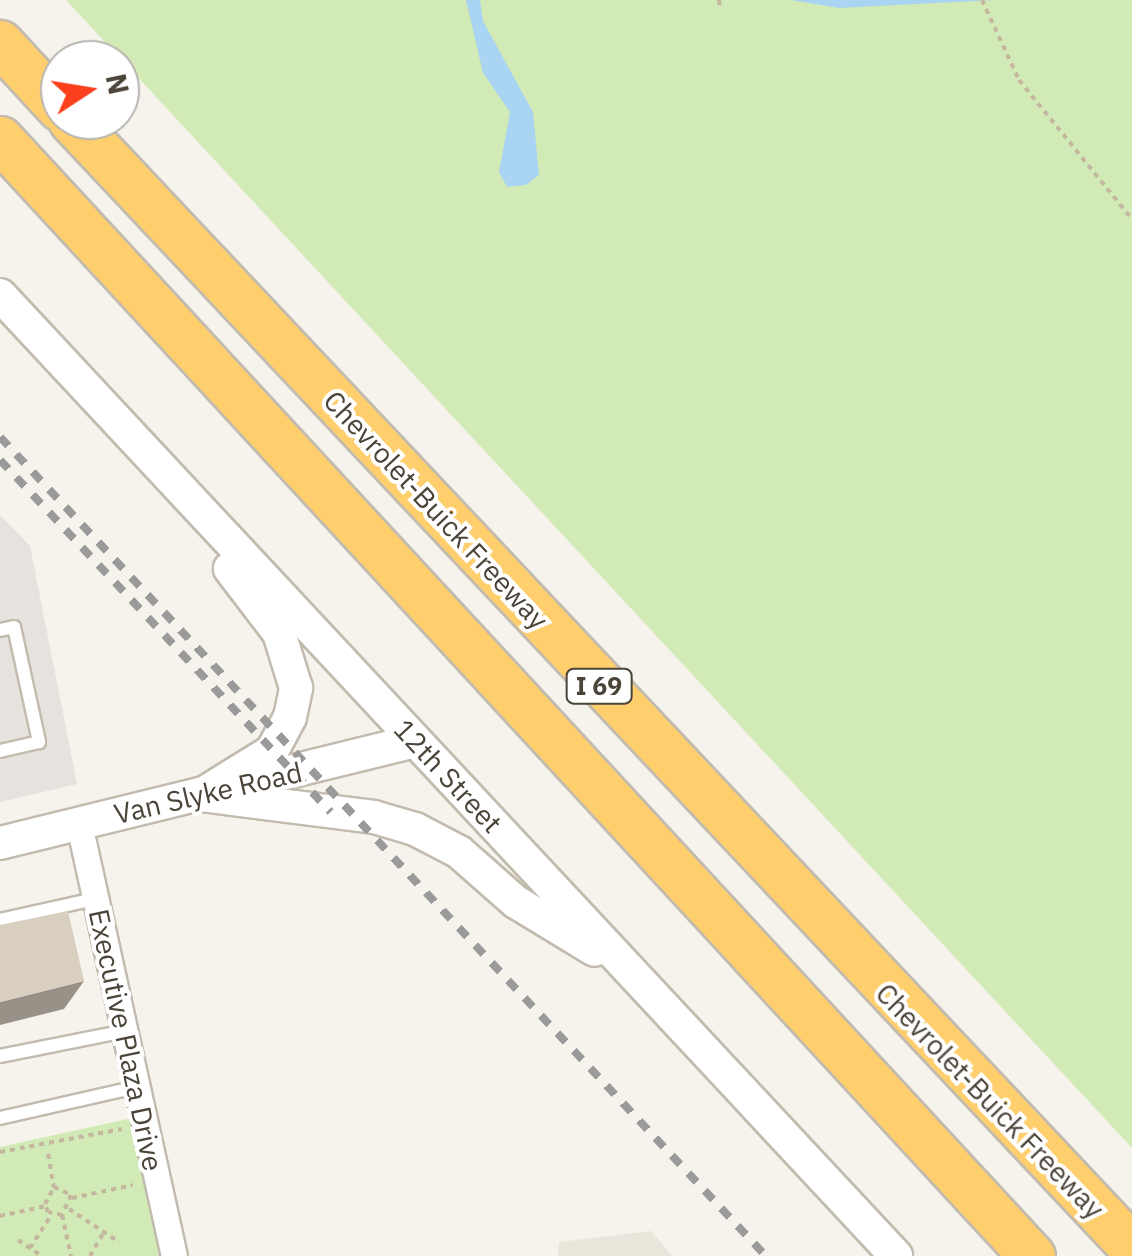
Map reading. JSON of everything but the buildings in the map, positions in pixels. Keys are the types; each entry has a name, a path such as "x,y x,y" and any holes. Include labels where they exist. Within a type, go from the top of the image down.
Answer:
{"highway":[{"path":"0,44 40,87"},
{"name":"I 69","path":"0,139 1032,1256"},
{"name":"Chevrolet-Buick Freeway","path":"91,140 900,1008 1132,1247"}],"street":[{"name":"12th Street","path":"0,296 896,1256"},
{"path":"115,417 279,633 291,660 296,688 282,738 201,795"},
{"name":"Van Slyke Road","path":"0,843 415,741"},
{"path":"201,795 374,817 415,829 459,852 516,902 630,971"},
{"name":"Executive Plaza Drive","path":"78,824 174,1256"}],"lane":[{"path":"0,630 14,627 39,742 0,751"},
{"path":"0,920 95,900"},
{"path":"0,1056 124,1031"},
{"path":"0,1118 137,1087"}],"path":[{"path":"982,0 1018,80 1132,219"},
{"path":"0,1152 121,1126 122,1132"},
{"path":"46,1206 54,1187 48,1154"},
{"path":"54,1187 72,1198 134,1185"},
{"path":"52,1214 69,1209 72,1198"},
{"path":"46,1206 52,1214"},
{"path":"0,1216 46,1206"},
{"path":"69,1209 119,1242"},
{"path":"30,1248 52,1214"},
{"path":"62,1214 70,1256"},
{"path":"90,1256 104,1232"},
{"path":"18,1240 42,1256"}],"shaded area":[{"path":"0,515 30,546 77,784 0,802"},
{"path":"651,1231 672,1256 558,1256 559,1242"}],"green space":[{"path":"66,0 1132,0 1132,1148 140,80 140,40 103,40"},
{"path":"132,1118 161,1256 0,1256 0,1147"}],"water":[{"path":"466,0 480,0 483,21 533,112 539,175 526,185 507,187 499,172 510,112 483,73"},
{"path":"791,0 994,0 839,8"}],"railway":[{"path":"0,437 766,1256"},
{"path":"0,460 331,812"}]}
